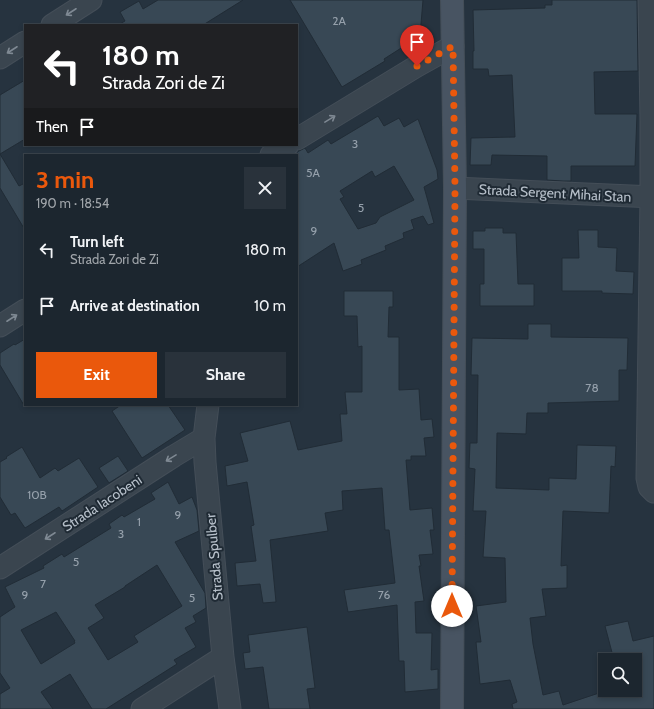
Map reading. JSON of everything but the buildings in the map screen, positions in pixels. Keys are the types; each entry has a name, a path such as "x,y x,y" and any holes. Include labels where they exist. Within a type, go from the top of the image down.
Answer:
{"street":[{"path":"54,24 90,0"},
{"path":"452,0 455,188 452,709"},
{"path":"649,0 653,119 647,478 649,487 654,492"},
{"path":"0,58 24,43"},
{"path":"298,138 417,66 453,46"},
{"path":"273,154 286,146"},
{"name":"Strada Sergent Mihai Stan","path":"455,188 652,197"},
{"path":"0,326 24,311"},
{"name":"Strada Spulber","path":"208,406 204,438 223,657 230,709"},
{"name":"Strada Iacobeni","path":"0,568 204,438"},
{"path":"142,709 223,657"}],"route":[{"path":"417,66 453,46 455,188 452,606"}]}
